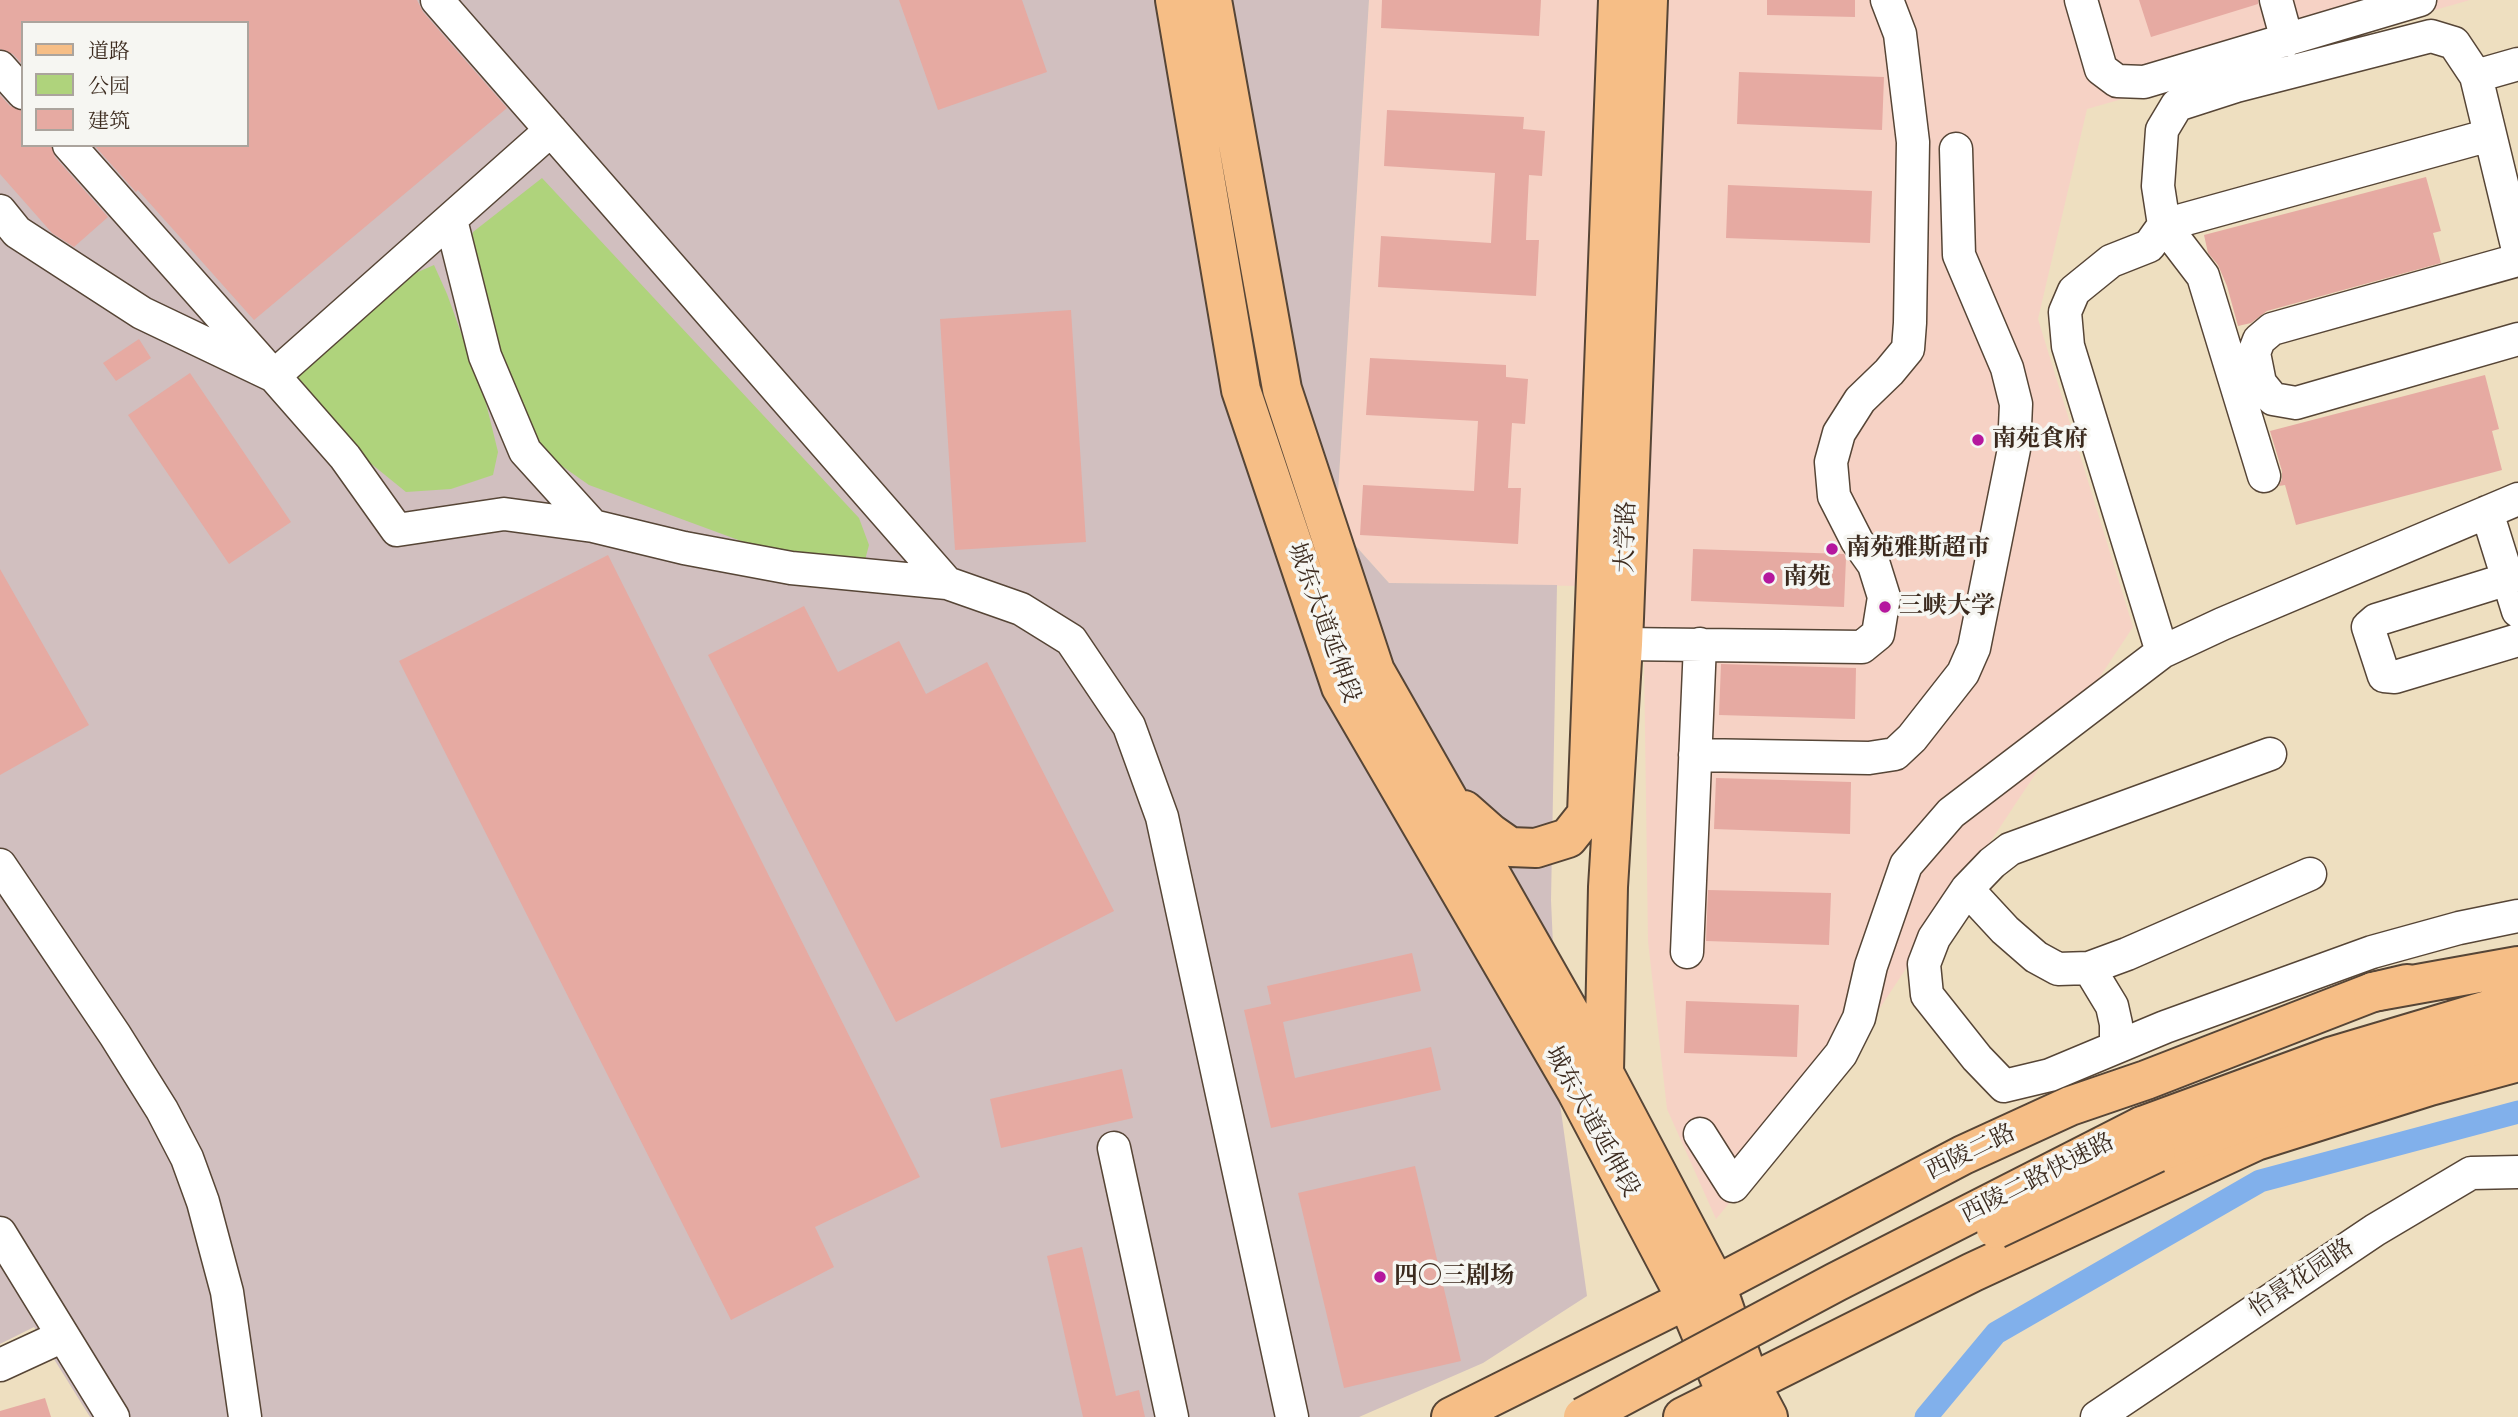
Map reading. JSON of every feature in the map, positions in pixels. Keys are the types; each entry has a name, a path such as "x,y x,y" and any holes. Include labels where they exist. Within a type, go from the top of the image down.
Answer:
{"main road":[{"name":"城东大道延伸段","path":"1175,0 1241,390 1342,687 1577,1092 1701,1292"},
{"name":"城东大道延伸段","path":"1212,0 1282,389 1375,671 1604,1073 1701,1292"},
{"name":"大学路","path":"1447,795 1510,847 1536,848 1568,838 1587,814 1618,0"},
{"name":"大学路","path":"1604,1073 1608,887 1623,645 1648,0"},
{"name":"西陵二路","path":"1451,1417 1701,1292 1963,1155 2070,1106 2146,1080 2374,992 2518,957"},
{"path":"2374,992 2518,966"},
{"name":"西陵二路快速路","path":"1583,1417 1836,1282 2330,1057 2518,1001"},
{"name":"西陵二路快速路","path":"1637,1417 1940,1256 2149,1140 2342,1087 2518,1032"},
{"path":"1683,1417 1737,1398 1973,1272 2256,1141 2430,1086 2518,1062"},
{"path":"1701,1292 1737,1398 1768,1417"}],"street":[{"path":"437,0 947,583"},
{"path":"1623,645 1862,647 1878,634 1884,597 1874,565 1857,541 1834,496 1831,462 1839,433 1860,400 1908,349 1913,142 1900,34 1887,0"},
{"path":"2081,0 2101,69 2117,81 2144,82 2420,0"},
{"path":"2276,0 2287,40"},
{"path":"2264,476 2203,276 2164,225 2158,186 2162,130 2177,105 2236,86 2431,36 2454,43 2476,76 2490,135 2509,169 2518,250"},
{"path":"2476,76 2518,64"},
{"path":"0,67 21,91"},
{"path":"274,376 551,130"},
{"path":"2162,652 2068,346 2065,312 2074,290 2112,261 2149,246 2164,225 2490,135"},
{"path":"71,147 345,457 397,530 504,514 593,526 684,548 791,568 947,583 1021,609 1071,640 1129,726 1162,817 1292,1417"},
{"path":"1695,755 1869,758 1895,754 1912,738 1962,673 1974,648 2014,449 2016,404 2007,368 1959,255 1956,149"},
{"path":"0,211 17,232 142,313 274,376"},
{"path":"451,220 485,356 525,451 593,526"},
{"path":"2518,260 2272,329 2259,340 2254,353 2260,383 2273,399 2295,403 2518,339"},
{"path":"1700,1134 1733,1186 1841,1054 1859,1018 1871,966 1906,865 1951,813 2162,652 2518,499"},
{"path":"2487,512 2518,611"},
{"path":"2508,579 2376,620 2368,627 2384,676 2395,677 2518,640"},
{"path":"1687,952 1700,644"},
{"path":"2270,754 2010,849 1967,889 1934,938 1924,964 1927,995 1977,1058 2004,1086 2050,1074 2165,1027 2372,952 2459,928 2518,916"},
{"path":"0,865 122,1046 162,1110 187,1158 203,1202 227,1292 245,1417"},
{"path":"1967,889 2005,930 2036,957 2058,969 2089,968 2310,874"},
{"path":"2089,968 2112,1006 2116,1024 2116,1047"},
{"path":"1114,1148 1172,1417"},
{"name":"怡景花园路","path":"2097,1417 2375,1230 2471,1173 2518,1172"},
{"path":"0,1233 113,1417"},
{"path":"0,1365 63,1336"}],"shaded area":[{"path":"0,0 1369,0 1336,524 1389,583 1557,585 1551,900 1560,1104 1587,1296 1483,1363 1359,1417 90,1417 34,1327 0,1344"},
{"name":"三峡大学","path":"1369,0 2470,0 2087,109 2038,319 2133,627 1834,1077 1716,1219 1667,1109 1648,941 1643,587 1389,583 1336,524"}],"green space":[{"path":"542,178 859,518 869,545 865,560 790,559 589,485 532,445 517,411 468,254 473,232"},
{"path":"434,265 485,399 498,452 493,475 451,489 406,492 353,449 293,376 397,281"}],"building":[{"path":"0,0 417,0 423,12 507,108 254,320 138,190 136,192 96,147 248,147 248,21 21,21 21,63 13,54 0,49"},
{"path":"899,0 1022,0 1047,72 938,110"},
{"path":"1382,0 1541,0 1539,36 1381,28"},
{"path":"1767,0 1855,0 1855,17 1767,15"},
{"path":"2139,0 2258,0 2258,4 2151,37"},
{"path":"1739,72 1884,77 1882,130 1737,124"},
{"path":"0,95 10,106 21,110 21,147 52,147 55,157 108,217 74,247 52,233 0,174"},
{"path":"1387,110 1524,117 1523,129 1545,131 1542,176 1529,175 1526,240 1539,240 1536,296 1378,287 1381,236 1491,243 1495,173 1384,166"},
{"path":"2426,177 2441,231 2433,233 2441,263 2267,311 2251,323 2238,326 2227,286 2218,265 2208,253 2204,235"},
{"path":"1728,185 1872,191 1870,243 1726,238"},
{"path":"1071,310 1086,542 955,550 940,319"},
{"path":"139,339 151,358 116,381 103,363"},
{"path":"1370,358 1506,365 1506,377 1528,379 1525,424 1512,423 1508,488 1521,488 1518,544 1360,535 1363,485 1474,491 1478,421 1366,415"},
{"path":"190,373 291,522 229,564 128,415"},
{"path":"2485,375 2499,429 2492,431 2502,470 2296,525 2285,485 2279,486 2282,471 2270,431"},
{"name":"南苑","path":"1693,549 1844,554 1844,607 1691,601"},
{"path":"608,555 920,1177 815,1227 834,1267 731,1320 399,661"},
{"path":"0,569 89,725 0,775"},
{"path":"804,606 838,672 899,641 926,694 987,662 1114,911 896,1022 708,655"},
{"path":"1721,664 1856,668 1855,719 1719,715"},
{"path":"1716,778 1851,782 1850,834 1714,829"},
{"path":"1708,890 1831,893 1829,945 1706,941"},
{"path":"1412,953 1421,991 1283,1022 1295,1078 1431,1047 1441,1090 1271,1128 1244,1010 1271,1004 1267,986"},
{"path":"1686,1001 1799,1005 1797,1057 1684,1053"},
{"path":"1122,1069 1133,1118 1001,1148 990,1099"},
{"name":"四〇三剧场","path":"1415,1166 1461,1361 1344,1388 1298,1193"},
{"path":"1082,1247 1116,1396 1139,1390 1145,1417 1083,1417 1047,1256"},
{"path":"45,1398 51,1417 0,1417 0,1411"}],"waterway":[{"path":"1926,1417 1996,1333 2260,1181 2518,1112"}],"place":[{"name":"南苑食府","path":"1978,440"},
{"name":"南苑雅斯超市","path":"1832,549"},
{"name":"南苑","path":"1769,578"},
{"name":"三峡大学","path":"1885,607"},
{"name":"四〇三剧场","path":"1380,1277"}]}
